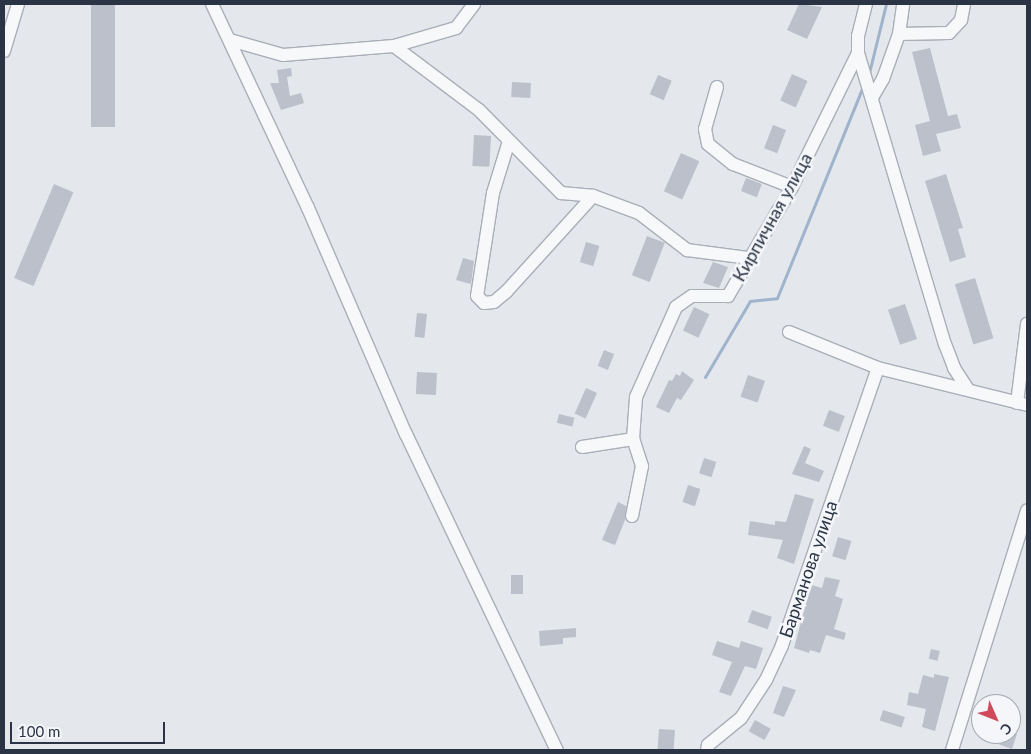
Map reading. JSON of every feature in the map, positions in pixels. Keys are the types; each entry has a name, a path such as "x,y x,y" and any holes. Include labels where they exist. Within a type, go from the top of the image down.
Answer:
{"street":[{"path":"4,51 18,4"},
{"path":"212,4 308,208 406,434 558,750"},
{"path":"230,40 283,54 394,46 456,28 474,4"},
{"path":"866,4 858,36 858,53 870,83 945,344 954,368 967,388"},
{"path":"873,96 883,79 899,34 903,4"},
{"path":"899,34 949,33 961,20 964,4"},
{"path":"394,46 479,110 561,193 594,196 639,213 687,250 749,258"},
{"name":"Кирпичная улица","path":"632,516 642,466 632,439 636,397 676,307 692,296 728,296 792,187 858,53"},
{"path":"717,86 705,129 708,144 733,164 792,187"},
{"path":"509,140 493,193 477,296 484,303 494,302 506,292 594,196"},
{"path":"788,332 878,368 936,384 967,388 1022,404 1027,324"},
{"name":"Барманова улица","path":"707,750 708,745 741,718 766,680 782,645 878,368"},
{"path":"582,447 632,439"},
{"path":"952,750 1027,510"}],"building":[{"path":"91,4 115,4 115,127 91,127"},
{"path":"799,4 822,7 807,39 787,30"},
{"path":"930,48 948,116 957,114 961,128 936,134 941,151 923,156 915,125 930,121 912,52"},
{"path":"291,68 292,76 287,77 290,96 301,93 304,103 281,110 270,83 279,83 277,70"},
{"path":"792,74 808,81 796,107 780,100"},
{"path":"658,75 672,81 664,100 650,94"},
{"path":"512,82 531,83 530,98 511,97"},
{"path":"773,125 786,130 777,153 764,148"},
{"path":"474,135 491,136 489,167 472,166"},
{"path":"681,153 699,161 682,200 664,191"},
{"path":"946,174 963,228 958,229 966,257 950,262 925,181"},
{"path":"746,178 762,184 757,197 741,191"},
{"path":"54,184 73,192 33,286 14,278"},
{"path":"647,236 665,243 650,282 632,275"},
{"path":"586,242 599,246 593,266 580,262"},
{"path":"463,258 474,261 471,284 456,280"},
{"path":"713,262 728,267 719,288 703,283"},
{"path":"975,278 993,338 973,344 955,284"},
{"path":"905,304 917,339 900,345 888,310"},
{"path":"694,307 709,314 698,338 683,331"},
{"path":"417,313 427,314 424,338 414,337"},
{"path":"604,350 614,354 608,370 598,366"},
{"path":"682,371 694,380 681,400 677,398 669,413 656,407 669,380 672,381 676,374 680,376"},
{"path":"417,372 437,373 436,395 416,394"},
{"path":"748,375 765,381 758,403 741,397"},
{"path":"586,388 597,393 586,418 575,414"},
{"path":"829,410 845,416 839,432 823,426"},
{"path":"559,414 575,418 572,427 557,423"},
{"path":"804,446 811,449 805,463 824,471 819,482 792,474"},
{"path":"704,458 716,462 711,477 699,473"},
{"path":"688,485 700,489 695,506 682,502"},
{"path":"795,494 814,499 794,564 777,558 783,540 748,535 750,521 775,525 775,521 786,522"},
{"path":"618,502 626,506 625,520 615,545 602,540"},
{"path":"838,537 851,541 846,560 832,556"},
{"path":"511,575 523,575 523,594 511,594"},
{"path":"825,577 840,580 835,596 843,599 834,629 846,633 844,640 826,635 820,653 810,650 809,653 794,648 811,585 822,588"},
{"path":"752,610 772,617 768,629 748,622"},
{"path":"576,628 576,637 563,638 563,644 540,646 539,631"},
{"path":"717,641 739,648 741,641 763,648 756,669 745,666 731,696 719,692 732,662 712,655"},
{"path":"931,649 940,651 938,661 929,659"},
{"path":"934,674 949,677 935,731 922,727 926,709 907,705 909,692 918,694 923,675 934,678"},
{"path":"783,686 796,690 784,717 773,713"},
{"path":"883,710 905,717 901,728 880,720"},
{"path":"755,720 771,729 764,740 749,731"},
{"path":"659,729 675,730 674,750 658,749"},
{"path":"998,744 1014,744 1012,749"}],"waterway":[{"path":"869,73 886,4"},
{"path":"705,377 750,301 777,298 863,86"}]}
